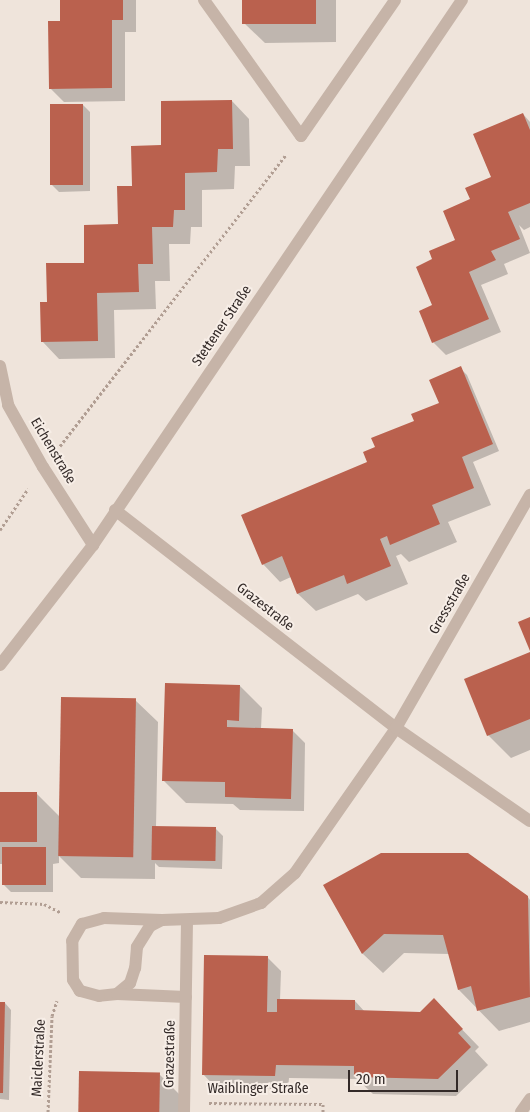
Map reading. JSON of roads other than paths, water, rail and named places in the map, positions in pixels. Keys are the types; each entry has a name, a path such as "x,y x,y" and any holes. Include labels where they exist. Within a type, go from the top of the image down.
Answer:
{"street":[{"path":"204,0 301,136 395,0"},
{"name":"Stettener Straße","path":"0,665 93,545 462,0"},
{"name":"Eichenstraße","path":"0,366 8,405 43,466 93,545"},
{"name":"Gressstraße","path":"396,728 530,495"},
{"name":"Grazestraße","path":"115,510 396,728 530,821"},
{"path":"186,997 117,994 99,996 80,991 73,980 72,941 82,924 104,918 187,920 219,918 261,903 295,873 396,728"},
{"path":"117,994 130,983 135,968 137,947 150,926 162,920"},
{"name":"Grazestraße","path":"184,1108 187,920"},
{"path":"521,1112 530,1099"}]}
